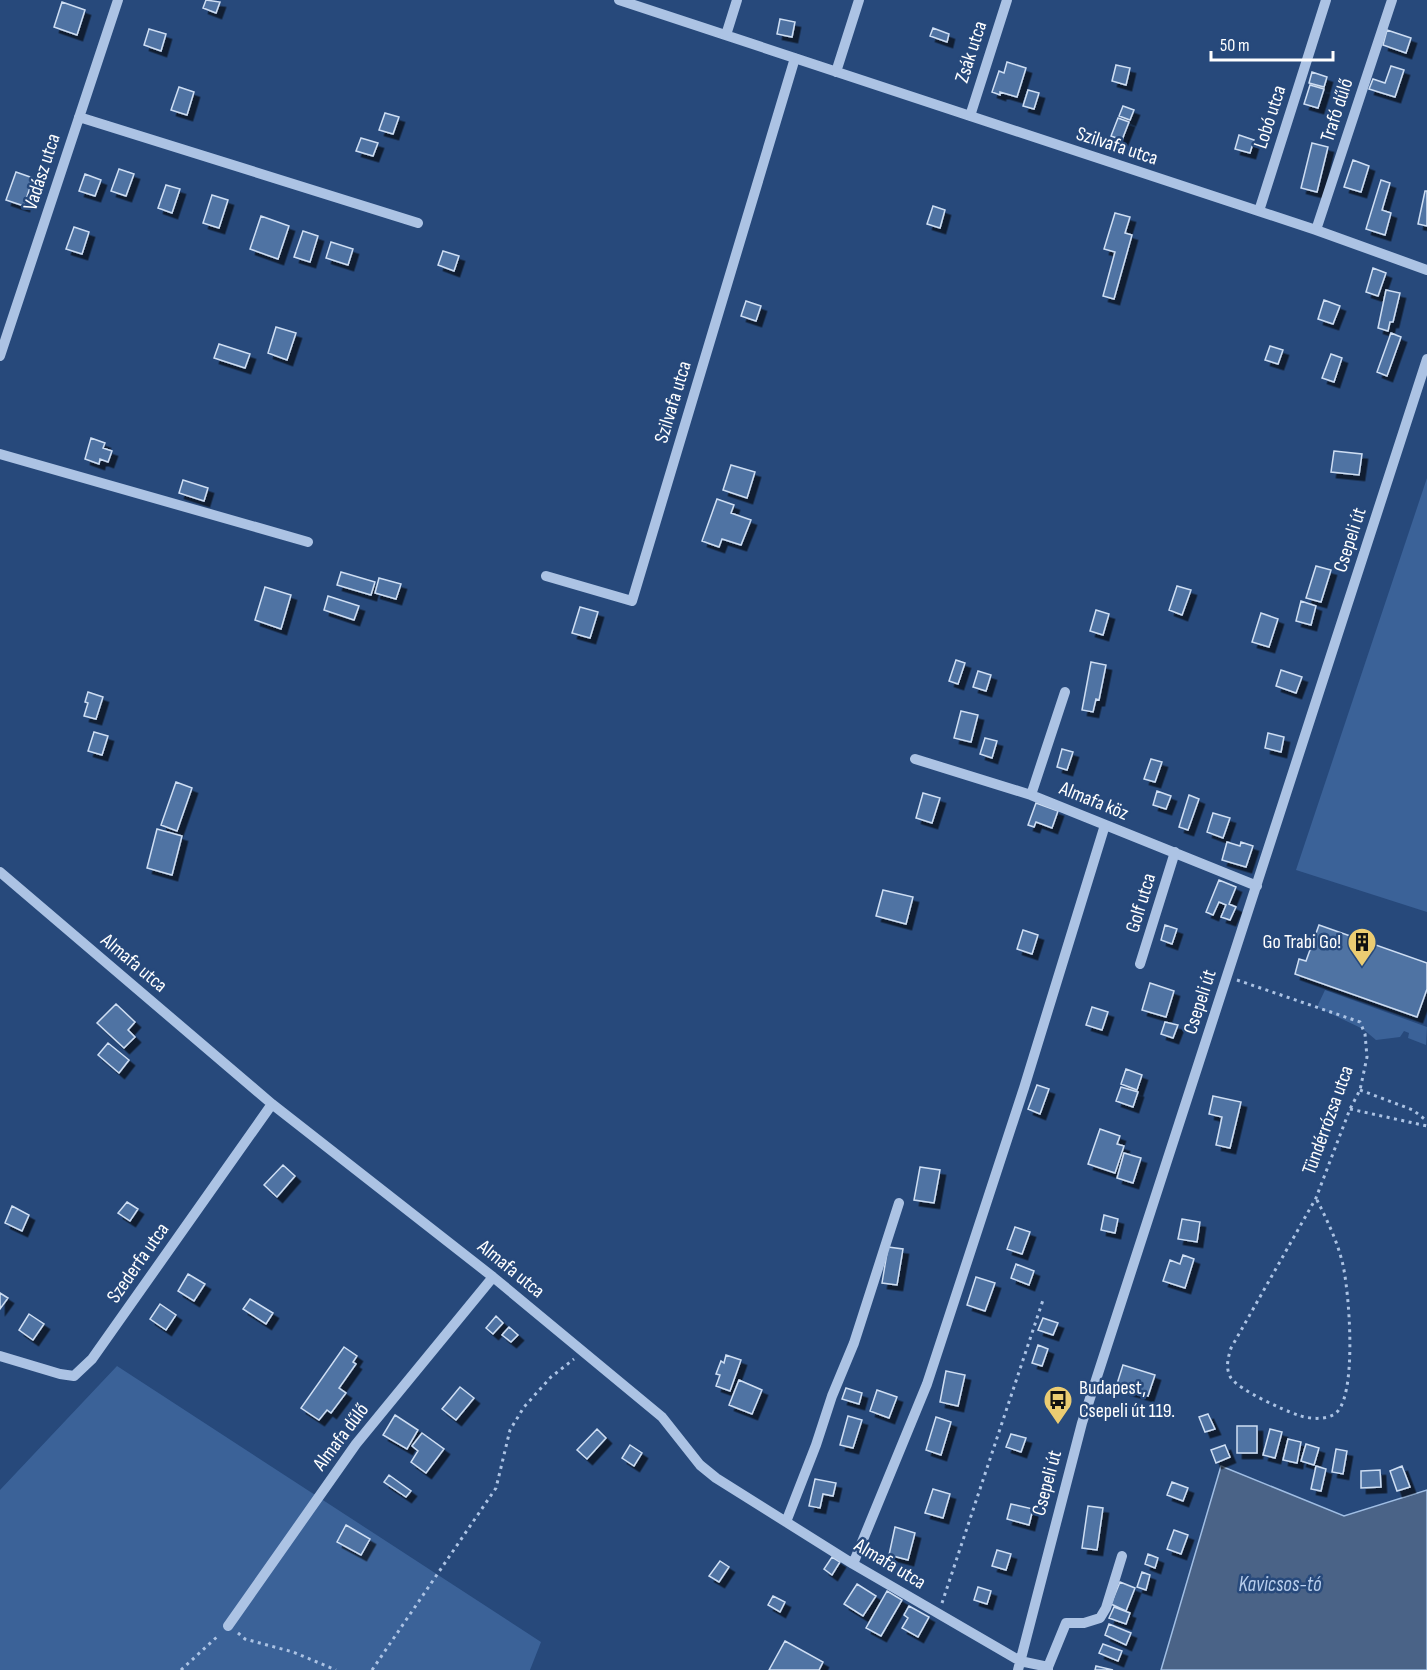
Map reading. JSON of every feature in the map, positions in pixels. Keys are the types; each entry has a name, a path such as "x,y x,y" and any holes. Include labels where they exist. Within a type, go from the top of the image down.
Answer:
{"street":[{"name":"Vadász utca","path":"0,356 118,0"},
{"name":"Szilvafa utca","path":"619,0 637,3 836,72 1316,230 1427,270"},
{"path":"726,35 737,0"},
{"path":"836,72 859,0"},
{"name":"Zsák utca","path":"970,116 1007,0"},
{"name":"Lobó utca","path":"1259,211 1326,0"},
{"name":"Trafó dűlő","path":"1316,230 1392,0"},
{"name":"Szilvafa utca","path":"546,576 633,601 795,58"},
{"path":"79,117 418,223"},
{"name":"Csepeli út","path":"1019,1665 1082,1423 1427,359"},
{"path":"0,454 308,542"},
{"path":"1031,795 1065,692"},
{"name":"Almafa köz","path":"915,759 1031,795 1257,886"},
{"path":"853,1564 927,1383 1024,1088 1105,825"},
{"name":"Golf utca","path":"1140,964 1176,852"},
{"name":"Almafa utca","path":"0,872 272,1104 493,1277 662,1417 700,1465 716,1478 853,1564 939,1613 1019,1665 1048,1668"},
{"name":"Szederfa utca","path":"0,1356 74,1376 92,1359 272,1104"},
{"path":"786,1522 854,1343 899,1203"},
{"name":"Almafa dűlő","path":"228,1626 356,1444 493,1277"},
{"path":"1048,1668 1066,1623 1084,1623 1100,1618 1106,1608 1122,1556"}],"path":[{"name":"Tündérrózsa utca","path":"1227,976 1360,1022 1365,1034 1366,1057 1360,1090 1350,1109 1316,1198 1231,1347 1227,1361 1230,1376 1239,1387 1298,1416 1321,1419 1336,1414 1345,1401 1351,1353 1349,1309 1343,1263 1333,1231 1316,1198"},
{"path":"1360,1090 1413,1110 1427,1123"},
{"path":"1350,1109 1427,1123"},
{"path":"939,1613 1044,1297"},
{"path":"372,1670 496,1488 510,1430 524,1407 551,1377 584,1352"},
{"path":"181,1670 228,1626 245,1639 293,1652 336,1670"}],"shaded area":[{"path":"1427,478 1427,912 1296,870"},
{"path":"1325,990 1427,1027 1426,1045 1408,1038 1409,1033 1404,1031 1400,1037 1376,1040 1363,1029 1317,1007"},
{"path":"117,1366 541,1642 530,1670 0,1670 0,1490"}],"water":[{"name":"Kavicsos-tó","path":"1221,1466 1344,1516 1427,1490 1427,1670 1161,1670"}],"building":[{"path":"206,0 220,2 216,13 203,8"},
{"path":"62,2 85,10 77,35 54,27"},
{"path":"780,19 795,22 792,37 777,34"},
{"path":"933,28 949,34 947,42 930,36"},
{"path":"149,29 166,34 161,51 144,45"},
{"path":"1387,30 1411,38 1406,53 1383,45"},
{"path":"1007,62 1026,68 1017,97 992,92 999,71 1004,73"},
{"path":"1116,65 1130,68 1126,85 1112,81"},
{"path":"1391,66 1404,70 1395,97 1369,89 1373,79 1385,83"},
{"path":"1312,72 1327,77 1324,87 1309,83"},
{"path":"1310,85 1324,89 1318,108 1304,104"},
{"path":"179,87 194,92 187,115 171,110"},
{"path":"1028,90 1039,93 1034,109 1023,106"},
{"path":"1123,106 1134,110 1130,120 1119,116"},
{"path":"385,113 399,117 393,134 379,130"},
{"path":"1118,118 1129,122 1122,140 1111,136"},
{"path":"1239,135 1254,140 1250,153 1235,149"},
{"path":"361,138 378,143 373,156 356,151"},
{"path":"1312,143 1328,147 1317,192 1301,188"},
{"path":"1353,160 1369,166 1361,192 1344,187"},
{"path":"119,169 134,174 126,196 111,191"},
{"path":"16,172 33,178 24,206 6,200"},
{"path":"85,174 101,180 95,196 79,191"},
{"path":"1381,180 1390,183 1382,210 1391,213 1385,235 1366,229"},
{"path":"166,185 180,189 172,213 158,208"},
{"path":"1425,191 1427,191 1427,226 1418,224"},
{"path":"212,195 228,200 219,228 203,223"},
{"path":"933,206 945,210 940,228 927,224"},
{"path":"1115,213 1130,217 1125,233 1132,235 1114,299 1103,296 1115,252 1104,249"},
{"path":"261,216 289,226 278,259 250,249"},
{"path":"74,227 89,232 82,254 66,249"},
{"path":"303,231 318,236 310,262 294,257"},
{"path":"331,242 353,249 348,265 326,258"},
{"path":"443,251 459,256 454,271 438,265"},
{"path":"1373,268 1386,273 1378,296 1366,292"},
{"path":"1386,290 1400,293 1393,322 1390,322 1388,331 1378,328"},
{"path":"1324,300 1340,306 1333,324 1318,319"},
{"path":"746,301 761,306 756,321 741,316"},
{"path":"276,327 296,333 287,360 268,353"},
{"path":"1391,333 1401,337 1387,376 1377,372"},
{"path":"219,344 250,354 245,368 214,358"},
{"path":"1270,346 1283,350 1278,364 1265,360"},
{"path":"1331,354 1342,358 1334,382 1322,378"},
{"path":"91,438 105,443 103,448 112,451 108,462 100,459 99,464 85,459"},
{"path":"1334,451 1362,454 1359,475 1331,472"},
{"path":"731,465 755,472 747,498 723,490"},
{"path":"183,480 208,488 204,501 179,493"},
{"path":"717,499 734,505 731,513 751,520 741,545 722,539 719,547 702,541"},
{"path":"1316,566 1331,570 1321,602 1306,598"},
{"path":"341,572 375,582 371,595 337,585"},
{"path":"379,578 401,584 396,599 375,593"},
{"path":"1177,586 1191,590 1182,615 1169,610"},
{"path":"265,587 291,595 281,629 255,620"},
{"path":"328,596 359,606 354,620 324,610"},
{"path":"1301,601 1316,606 1311,625 1296,621"},
{"path":"580,607 598,612 590,638 572,633"},
{"path":"1096,610 1109,614 1103,635 1090,631"},
{"path":"1261,613 1278,619 1269,647 1252,642"},
{"path":"956,660 965,663 958,684 949,681"},
{"path":"1091,662 1106,665 1099,700 1096,699 1093,712 1082,710"},
{"path":"1281,670 1302,677 1296,693 1276,686"},
{"path":"978,671 991,675 986,691 973,687"},
{"path":"88,692 103,697 96,719 84,716 88,703 85,702"},
{"path":"961,711 978,715 971,742 954,738"},
{"path":"94,732 108,736 102,755 88,751"},
{"path":"1268,733 1284,737 1281,752 1265,748"},
{"path":"985,738 997,741 992,758 980,754"},
{"path":"1062,749 1073,752 1067,770 1057,767"},
{"path":"1151,759 1162,762 1155,782 1144,779"},
{"path":"176,782 192,788 177,831 161,825"},
{"path":"1157,791 1171,796 1166,809 1153,805"},
{"path":"923,793 940,798 932,823 916,818"},
{"path":"1189,795 1199,799 1188,830 1179,827"},
{"path":"1036,803 1058,811 1052,828 1036,822 1034,827 1028,825"},
{"path":"1213,813 1230,818 1223,838 1207,832"},
{"path":"157,829 182,836 172,875 147,868"},
{"path":"1227,842 1240,846 1241,842 1253,846 1246,867 1222,860"},
{"path":"1219,880 1236,887 1229,904 1236,907 1230,920 1221,917 1226,905 1219,902 1213,915 1206,912"},
{"path":"883,890 913,897 906,924 876,916"},
{"path":"1165,925 1177,929 1172,944 1161,940"},
{"name":"Go Trabi Go!","path":"1319,925 1427,963 1427,989 1417,1017 1295,974 1299,959 1306,961"},
{"path":"1023,930 1038,935 1032,954 1017,949"},
{"path":"1150,983 1174,991 1166,1017 1142,1010"},
{"path":"116,1004 135,1022 128,1030 135,1037 124,1048 97,1023"},
{"path":"1092,1007 1108,1012 1102,1030 1086,1025"},
{"path":"1165,1022 1178,1025 1173,1038 1161,1034"},
{"path":"108,1043 129,1060 119,1073 98,1055"},
{"path":"1126,1069 1142,1075 1137,1090 1121,1084"},
{"path":"1037,1085 1049,1089 1040,1114 1028,1109"},
{"path":"1121,1087 1138,1092 1133,1107 1116,1101"},
{"path":"1213,1096 1241,1102 1230,1148 1216,1145 1222,1117 1209,1114"},
{"path":"1100,1129 1120,1136 1117,1144 1124,1146 1115,1173 1088,1164"},
{"path":"1124,1153 1141,1158 1133,1183 1117,1178"},
{"path":"283,1165 295,1176 277,1197 264,1185"},
{"path":"920,1167 940,1170 934,1203 914,1200"},
{"path":"127,1202 138,1209 130,1221 118,1213"},
{"path":"12,1206 29,1215 22,1231 5,1223"},
{"path":"1104,1215 1118,1219 1115,1233 1101,1230"},
{"path":"1182,1219 1200,1222 1197,1242 1178,1239"},
{"path":"1015,1227 1030,1232 1022,1254 1007,1249"},
{"path":"888,1247 903,1249 897,1285 882,1283"},
{"path":"1183,1255 1194,1259 1185,1288 1163,1281 1170,1260 1180,1264"},
{"path":"1016,1264 1034,1271 1029,1285 1011,1278"},
{"path":"188,1274 205,1284 194,1301 178,1291"},
{"path":"976,1277 995,1283 985,1311 967,1305"},
{"path":"0,1293 8,1298 0,1309"},
{"path":"250,1299 273,1313 266,1324 243,1309"},
{"path":"160,1304 176,1315 166,1330 150,1319"},
{"path":"29,1314 44,1324 33,1340 19,1330"},
{"path":"496,1316 503,1323 493,1334 486,1328"},
{"path":"1043,1318 1058,1323 1053,1335 1038,1330"},
{"path":"509,1327 518,1335 511,1342 502,1335"},
{"path":"1038,1345 1048,1349 1042,1366 1032,1363"},
{"path":"344,1347 357,1356 353,1362 356,1364 339,1388 346,1393 331,1413 327,1410 319,1420 301,1408"},
{"path":"726,1355 741,1360 730,1391 716,1386 720,1375 716,1374 721,1361 724,1363"},
{"path":"1123,1365 1155,1375 1148,1396 1116,1387"},
{"path":"946,1371 965,1375 958,1406 940,1402"},
{"path":"739,1380 762,1390 752,1414 729,1405"},
{"path":"460,1387 474,1398 456,1420 442,1409"},
{"path":"846,1388 862,1393 859,1404 842,1399"},
{"path":"877,1390 897,1397 889,1418 870,1411"},
{"path":"1208,1414 1215,1429 1205,1432 1199,1417"},
{"path":"395,1415 418,1430 407,1449 383,1435"},
{"path":"848,1416 862,1420 853,1448 840,1445"},
{"path":"936,1417 951,1422 941,1455 926,1450"},
{"path":"1237,1426 1257,1426 1257,1453 1237,1453"},
{"path":"597,1429 606,1438 587,1459 577,1450"},
{"path":"1270,1429 1282,1432 1275,1458 1263,1455"},
{"path":"422,1433 444,1449 426,1473 411,1462 418,1451 412,1446"},
{"path":"1011,1434 1026,1438 1021,1452 1006,1447"},
{"path":"1288,1439 1301,1442 1297,1463 1283,1460"},
{"path":"1306,1444 1319,1448 1314,1465 1301,1461"},
{"path":"630,1445 642,1453 634,1466 622,1458"},
{"path":"1225,1445 1230,1457 1216,1463 1211,1450"},
{"path":"1336,1449 1347,1451 1343,1474 1332,1472"},
{"path":"1316,1466 1326,1469 1321,1491 1311,1489"},
{"path":"1402,1466 1410,1487 1397,1491 1390,1471"},
{"path":"1380,1470 1381,1487 1361,1488 1361,1471"},
{"path":"389,1475 411,1491 406,1497 384,1482"},
{"path":"815,1479 836,1483 833,1496 823,1494 820,1508 809,1506"},
{"path":"1172,1482 1188,1488 1183,1501 1167,1495"},
{"path":"933,1489 950,1494 943,1518 925,1513"},
{"path":"1011,1504 1033,1509 1029,1525 1007,1519"},
{"path":"1088,1506 1103,1508 1097,1550 1082,1548"},
{"path":"346,1525 370,1539 361,1555 337,1542"},
{"path":"895,1527 915,1533 908,1560 889,1555"},
{"path":"1174,1530 1188,1535 1181,1554 1167,1549"},
{"path":"997,1550 1011,1554 1006,1570 992,1566"},
{"path":"1148,1554 1158,1558 1155,1568 1145,1564"},
{"path":"832,1557 840,1562 832,1575 824,1569"},
{"path":"720,1561 729,1567 719,1582 709,1576"},
{"path":"1142,1572 1150,1575 1146,1590 1137,1587"},
{"path":"1120,1582 1135,1588 1126,1611 1111,1604"},
{"path":"857,1584 876,1596 863,1616 844,1604"},
{"path":"978,1587 991,1591 987,1604 974,1600"},
{"path":"887,1591 902,1600 881,1636 866,1628"},
{"path":"773,1596 785,1602 780,1612 768,1605"},
{"path":"909,1606 929,1617 918,1637 902,1628 908,1618 904,1615"},
{"path":"1114,1607 1130,1613 1126,1624 1109,1618"},
{"path":"1109,1624 1131,1633 1126,1645 1105,1635"},
{"path":"785,1641 823,1662 819,1670 769,1670"},
{"path":"1103,1644 1122,1651 1118,1661 1099,1653"},
{"path":"1096,1666 1113,1670 1095,1670"}],"place":[{"name":"Go Trabi Go!","path":"1362,968"},
{"name":"Budapest, Csepeli út 119.","path":"1058,1426"}]}
